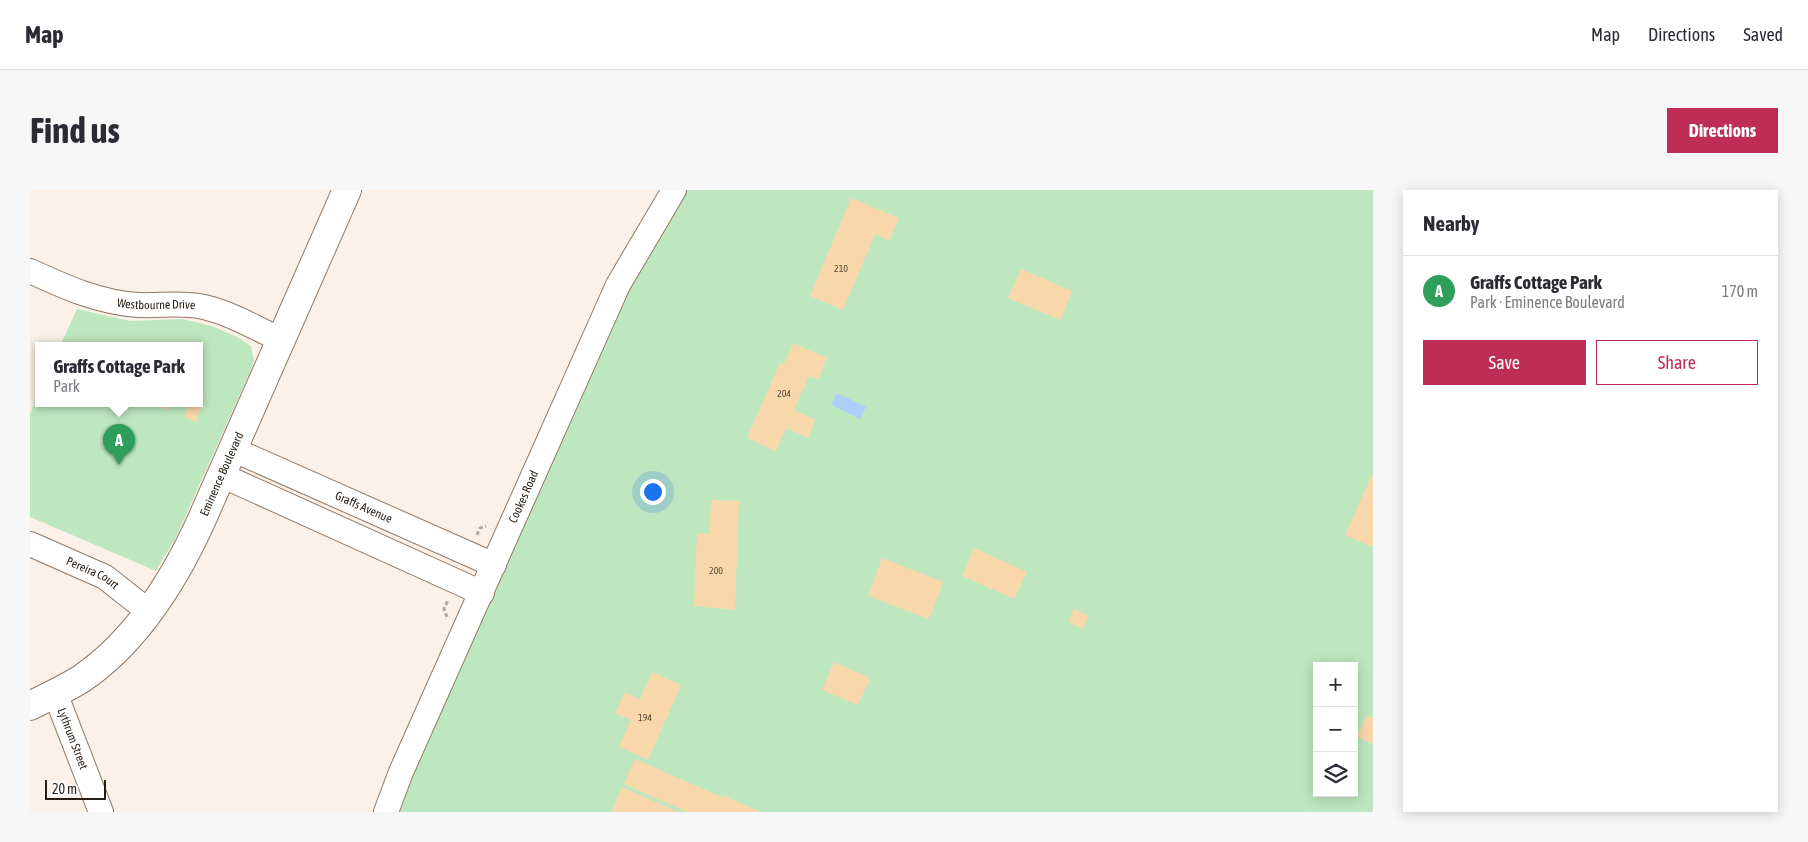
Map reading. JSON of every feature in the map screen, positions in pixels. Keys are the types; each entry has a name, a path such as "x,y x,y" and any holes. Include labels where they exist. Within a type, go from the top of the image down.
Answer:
{"street":[{"name":"Eminence Boulevard","path":"30,706 81,679 104,660 148,611 168,585 186,556 347,190"},
{"name":"Cookes Road","path":"386,812 401,772 621,279 674,190"},
{"name":"Westbourne Drive","path":"30,271 103,300 141,305 188,304 218,311 281,340"},
{"name":"Graffs Avenue","path":"232,448 494,565"},
{"path":"221,475 482,593"},
{"name":"Pereira Court","path":"30,544 105,577 148,611"},
{"name":"Lythrum Street","path":"55,693 102,812"}],"green space":[{"path":"682,190 1373,190 1373,812 396,812 628,291"},
{"path":"77,309 130,321 182,319 212,326 237,337 251,346 254,360 250,372 176,537 156,571 30,517 30,414 35,402 35,407 203,407 203,342 62,342"}],"water":[{"path":"837,393 866,407 860,419 831,405"}],"building":[{"path":"851,198 899,218 889,241 875,234 843,310 810,296"},
{"path":"1021,269 1072,291 1060,320 1008,298"},
{"path":"793,343 827,358 818,379 809,376 794,410 815,420 808,438 786,428 776,451 747,438 780,363 784,364"},
{"path":"188,407 202,407 196,422 184,417"},
{"path":"1373,473 1373,545 1372,547 1345,535"},
{"path":"711,500 739,501 735,610 694,606 697,533 709,534"},
{"path":"974,548 1027,572 1014,599 962,576"},
{"path":"882,558 943,582 929,619 868,596"},
{"path":"1074,609 1089,616 1083,629 1068,622"},
{"path":"834,662 870,678 858,705 822,690"},
{"path":"652,672 681,685 648,760 619,747 631,720 615,713 625,692 640,699"},
{"path":"1367,715 1373,718 1373,744 1358,737"},
{"path":"635,759 760,812 687,812 624,784"},
{"path":"622,787 678,812 616,812 612,810"}],"place":[{"name":"Graffs Cottage Park","path":"119,465"}]}
